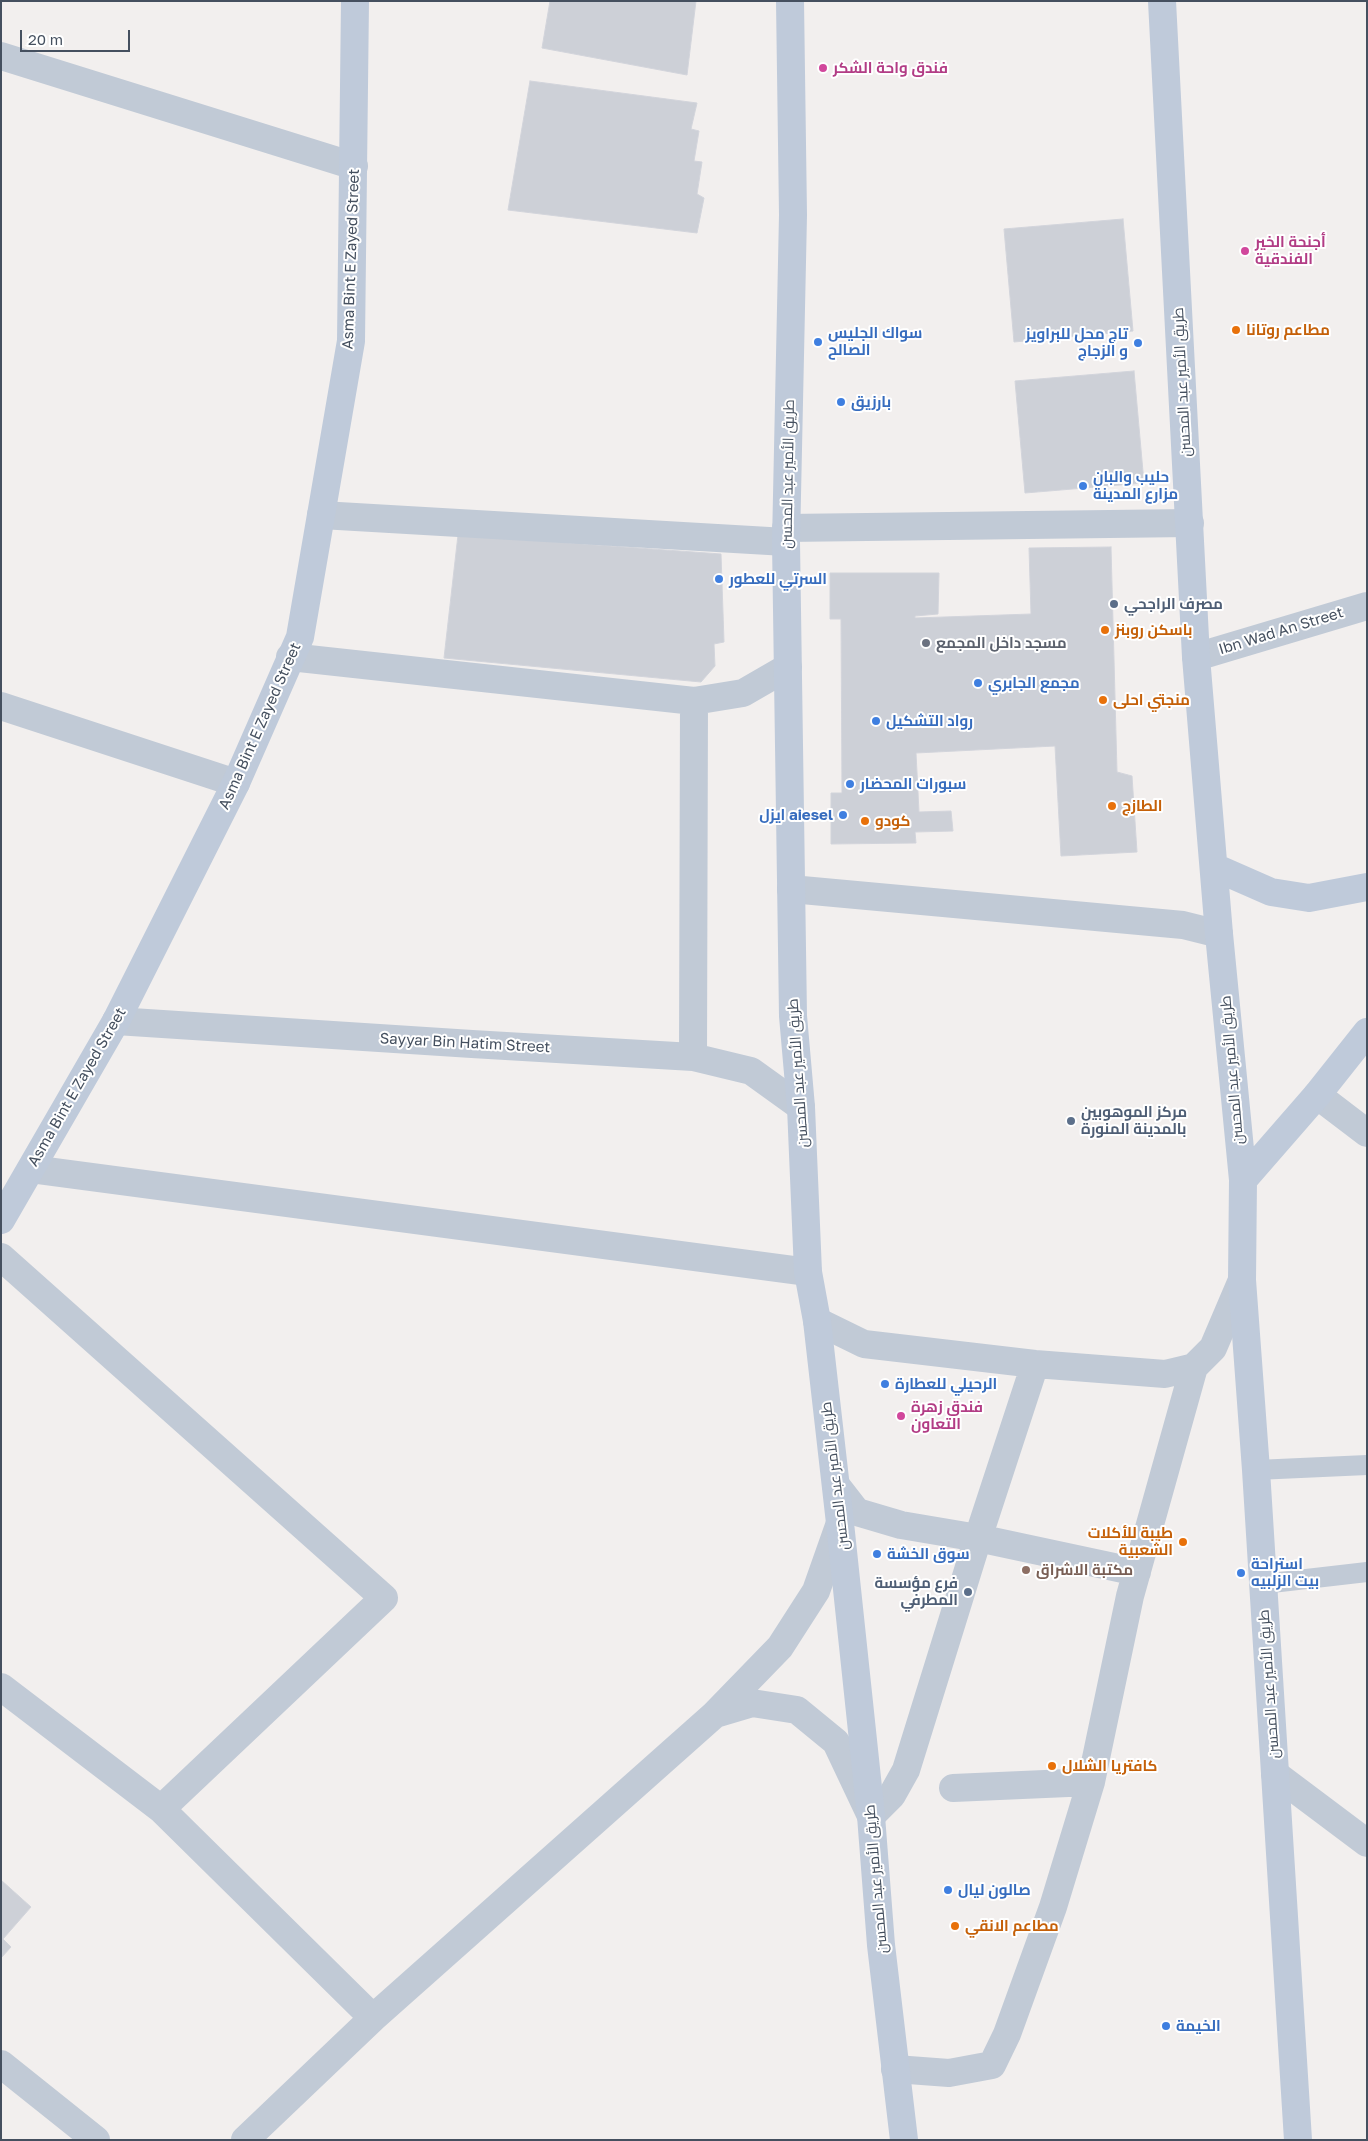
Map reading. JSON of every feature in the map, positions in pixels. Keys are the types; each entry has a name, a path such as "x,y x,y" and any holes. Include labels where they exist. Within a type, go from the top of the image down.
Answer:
{"main road":[{"name":"Asma Bint E Zayed Street","path":"1,1220 116,1021 236,783 300,637 351,341 355,1"},
{"name":"طريق الأمير عبد المحسن","path":"790,1 793,215 786,535 793,1016 801,1108 808,1272 817,1321 836,1485 871,1816 881,1945 904,2140"},
{"name":"طريق الأمير عبد المحسن","path":"1162,1 1196,657 1219,934 1243,1180 1242,1280 1256,1470 1298,2140"},
{"path":"1214,867 1271,892 1309,898 1367,887"},
{"path":"1243,1180 1317,1095 1367,1032"}],"street":[{"path":"1,56 354,166"},
{"path":"321,515 786,535 1190,523"},
{"name":"Ibn Wad An Street","path":"1196,657 1367,606"},
{"path":"290,658 694,701 743,693 788,667"},
{"path":"693,1056 694,701"},
{"path":"1,706 236,783"},
{"path":"791,889 1184,925 1219,934"},
{"name":"Sayyar Bin Hatim Street","path":"116,1021 693,1056 750,1071 801,1108"},
{"path":"1317,1095 1367,1133"},
{"path":"31,1169 808,1272"},
{"path":"1,1257 384,1598 161,1809"},
{"path":"895,2069 949,2073 992,2065 1007,2034 1053,1907 1091,1782 1130,1596 1194,1367 1213,1348 1242,1280"},
{"path":"817,1321 864,1344 1035,1364 1165,1374 1194,1367"},
{"path":"714,1714 752,1703 797,1710 836,1742 871,1816 892,1795 906,1770 978,1538 1035,1364"},
{"path":"836,1485 858,1512 901,1525 978,1538 1137,1572"},
{"path":"245,2140 373,2018 714,1714 780,1647 816,1591 840,1523"},
{"path":"1,1687 161,1809 373,2018"},
{"path":"1275,1774 1367,1842"},
{"path":"953,1788 1091,1782"},
{"path":"1,2064 96,2140"}],"lane":[{"path":"1256,1470 1367,1464"},
{"path":"1263,1584 1367,1572"}],"building":[{"path":"550,1 696,1 687,75 542,48"},
{"path":"530,81 697,103 691,129 699,131 694,161 702,162 697,194 704,198 697,233 508,210"},
{"path":"1123,219 1133,331 1014,342 1004,229"},
{"path":"1134,371 1144,483 1025,493 1015,381"},
{"path":"458,535 721,554 724,642 714,644 715,666 701,682 444,658"},
{"name":"مجمع الجابري","path":"1111,547 1117,772 1132,776 1137,852 1061,856 1055,746 916,753 919,812 951,811 953,831 915,832 916,843 831,844 831,793 842,793 841,619 830,619 830,573 939,573 938,614 915,616 915,618 1031,614 1029,548"},
{"path":"1,1880 31,1907 3,1939 11,1947 1,1958"}],"place":[{"name":"فندق واحة الشكر","path":"823,68"},
{"name":"أجنحة الخير الفندقية","path":"1245,251"},
{"name":"مطاعم روتانا","path":"1236,330"},
{"name":"سواك الجليس الصالح","path":"818,342"},
{"name":"تاج محل للبراويز و الزجاج","path":"1138,343"},
{"name":"بارزيق","path":"841,402"},
{"name":"حليب والبان مزارع المدينة","path":"1083,486"},
{"name":"السرتي للعطور","path":"719,579"},
{"name":"مصرف الراجحي","path":"1114,604"},
{"name":"باسكن روبنز","path":"1105,630"},
{"name":"مسجد داخل المجمع","path":"926,643"},
{"name":"مجمع الجابري","path":"978,683"},
{"name":"منجتي احلى","path":"1103,700"},
{"name":"رواد التشكيل","path":"876,721"},
{"name":"سبورات المحضار","path":"850,784"},
{"name":"الطازج","path":"1112,806"},
{"name":"ايزل aiesel","path":"843,815"},
{"name":"كودو","path":"865,821"},
{"name":"مركز الموهوبين بالمدينة المنورة","path":"1071,1121"},
{"name":"الرحيلي للعطارة","path":"885,1384"},
{"name":"فندق زهرة التعاون","path":"901,1416"},
{"name":"طيبة للأكلات الشعبية","path":"1183,1542"},
{"name":"سوق الخشة","path":"877,1554"},
{"name":"مكتبة الاشراق","path":"1026,1570"},
{"name":"استراحة بيت الزلبيه","path":"1241,1573"},
{"name":"فرع مؤسسة المطرفي","path":"968,1592"},
{"name":"كافتريا الشلال","path":"1052,1766"},
{"name":"صالون ليال","path":"948,1890"},
{"name":"مطاعم الانقي","path":"955,1926"},
{"name":"الخيمة","path":"1166,2026"}]}
